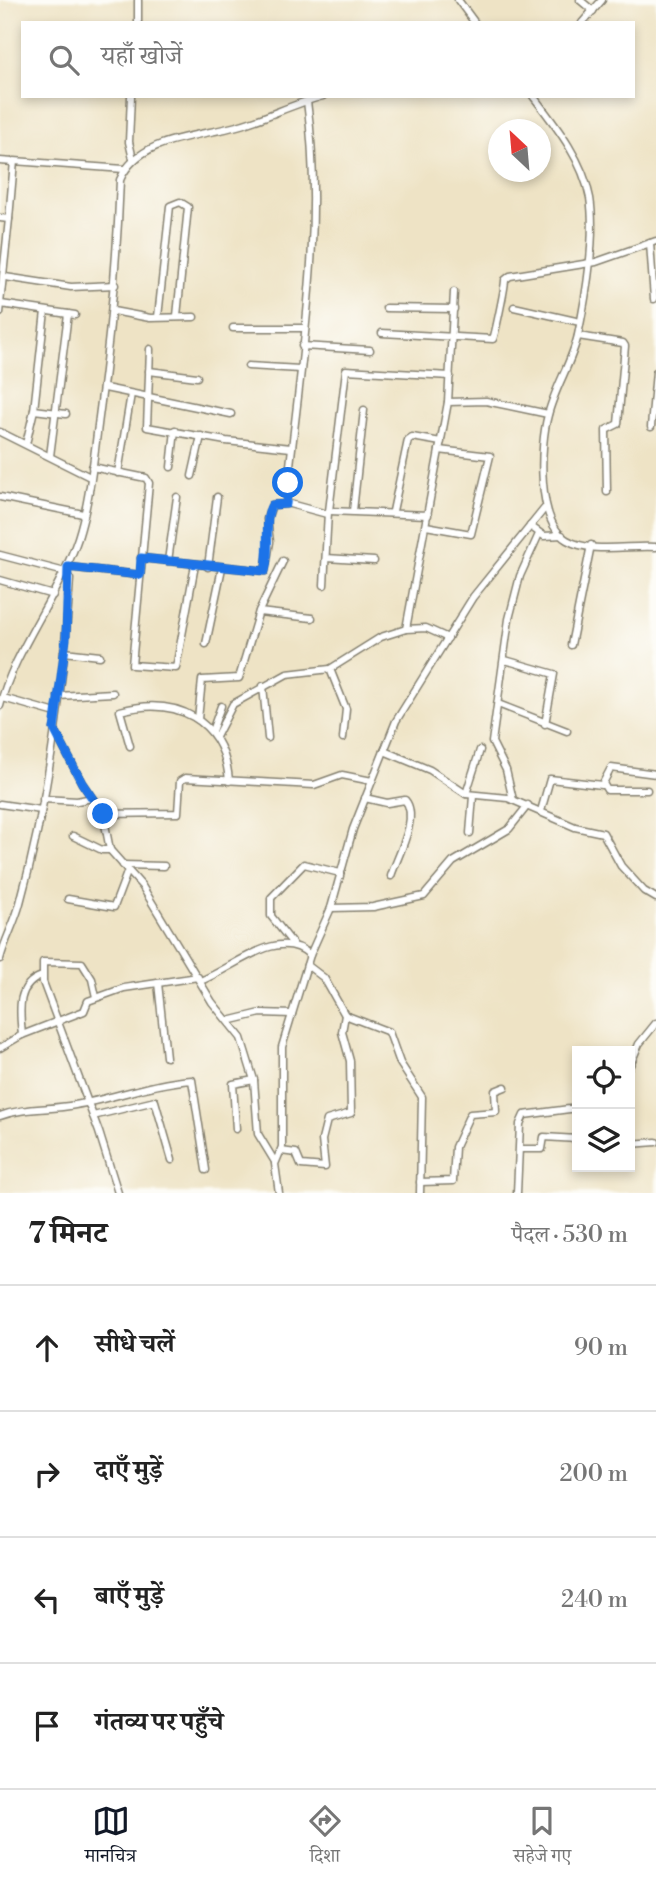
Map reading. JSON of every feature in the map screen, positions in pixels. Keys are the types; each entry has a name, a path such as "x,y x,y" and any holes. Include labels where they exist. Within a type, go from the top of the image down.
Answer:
{"street":[{"path":"138,0 138,21"},
{"path":"458,0 474,21"},
{"path":"579,0 593,11"},
{"path":"584,21 603,0"},
{"path":"131,98 129,142 133,159"},
{"path":"0,706 66,569 83,514 105,388 115,285 120,180 124,169 133,159 178,138 237,126 317,98"},
{"path":"534,98 571,149 583,176 591,213 588,264 578,337 548,414 543,440 544,509 565,539 591,545 656,547"},
{"path":"286,504 311,256 313,157 307,101"},
{"path":"0,161 124,169"},
{"path":"0,313 13,162"},
{"path":"158,317 170,206 180,202 188,207 177,316"},
{"path":"0,218 9,219"},
{"path":"382,332 494,338 497,310 505,292 505,280 510,276 588,264 653,242 654,299"},
{"path":"5,277 71,287 115,285"},
{"path":"406,629 448,402 454,292"},
{"path":"1,304 71,315 50,456"},
{"path":"514,307 580,322"},
{"path":"386,308 454,309"},
{"path":"113,311 158,317 194,317"},
{"path":"26,444 34,410 45,312"},
{"path":"233,328 303,328"},
{"path":"578,337 623,343 625,346 618,424 606,430 607,492"},
{"path":"302,346 369,350"},
{"path":"150,349 146,427 291,448"},
{"path":"248,366 300,369"},
{"path":"324,585 328,513 346,369 450,376"},
{"path":"149,371 197,377"},
{"path":"651,427 656,372"},
{"path":"105,388 230,414"},
{"path":"118,473 131,394"},
{"path":"448,402 486,401 548,414"},
{"path":"34,410 66,414"},
{"path":"353,511 364,410"},
{"path":"171,467 175,430"},
{"path":"0,432 90,477"},
{"path":"192,476 201,436"},
{"path":"393,511 408,440 412,437 440,446 490,456 471,534 426,526"},
{"path":"92,467 146,478 149,483 131,663 173,669 195,565"},
{"path":"208,567 217,496"},
{"path":"0,497 83,514"},
{"path":"168,561 177,497"},
{"path":"141,558 266,571 270,542 268,513 272,505 286,504 328,513 393,511 428,515"},
{"path":"275,1162 281,1151 282,1047 310,955 331,908 365,798 396,721 473,597 544,509"},
{"path":"530,526 539,534"},
{"path":"518,541 539,534 562,535"},
{"path":"513,800 504,765 493,749 514,596 539,534"},
{"path":"572,645 591,545"},
{"path":"0,555 66,569 140,575"},
{"path":"326,558 374,561"},
{"path":"198,719 201,681 238,679 259,612 283,561"},
{"path":"206,644 222,568"},
{"path":"0,959 20,905 43,799 64,652 69,579 66,569"},
{"path":"0,580 53,595"},
{"path":"259,612 312,618"},
{"path":"214,734 233,704 263,686 300,670 330,669 381,637 406,629 425,628 448,638"},
{"path":"64,652 100,656"},
{"path":"505,660 554,674 545,724"},
{"path":"330,669 346,709 343,738"},
{"path":"263,686 268,738"},
{"path":"58,696 113,693"},
{"path":"2,698 57,713"},
{"path":"498,704 567,731"},
{"path":"214,734 221,706"},
{"path":"130,746 120,713 123,710 175,708 198,719 214,734 229,781"},
{"path":"54,729 103,814 110,850 142,886 199,979 241,1038 254,1080 258,1134 275,1162 279,1193"},
{"path":"470,833 469,795 480,750"},
{"path":"384,751 430,770 469,795 513,800 575,827 607,835 621,866 644,891 656,898"},
{"path":"604,785 611,768 656,774"},
{"path":"103,814 178,813 180,779 314,786 342,775 372,781"},
{"path":"541,811 550,779 604,785"},
{"path":"604,785 607,790 647,790"},
{"path":"43,799 77,801 92,798"},
{"path":"365,798 387,803 405,800 410,808 410,821 391,876"},
{"path":"0,804 41,810"},
{"path":"331,908 373,907 424,896 453,862 509,829 528,805"},
{"path":"73,835 102,850 110,850"},
{"path":"310,955 293,944 271,916 271,898 304,864 341,873"},
{"path":"126,867 164,866"},
{"path":"68,899 114,907 126,867"},
{"path":"0,1048 22,1035 84,1011 87,1002 116,989 199,979 257,952 293,944"},
{"path":"96,997 92,979 82,962 44,961 42,976 118,1193"},
{"path":"281,1151 296,1153 301,1165 324,1167 322,1140 327,1120 352,1112 350,1061 343,1040 345,1015 324,978 307,965"},
{"path":"22,1035 21,997 29,983 42,976"},
{"path":"158,983 166,1057"},
{"path":"228,1021 261,1013 292,1014"},
{"path":"345,1015 389,1032 400,1063 419,1089 423,1109 420,1193"},
{"path":"635,1053 656,1023"},
{"path":"0,1116 21,1110 86,1102 165,1082 191,1080 206,1170"},
{"path":"236,1129 233,1084 254,1080"},
{"path":"420,1182 453,1181 455,1147 470,1114 497,1111 495,1091 505,1087"},
{"path":"93,1116 155,1101 172,1160"},
{"path":"517,1193 520,1124 524,1115 572,1109"},
{"path":"520,1149 542,1149 544,1137 572,1139"},
{"path":"635,1144 656,1142"}],"route":[{"path":"103,814 82,783 54,729 66,639 69,579 65,572 68,567 140,575 141,558 266,571 270,542 267,527 269,509 272,505 286,504 288,483"}]}
